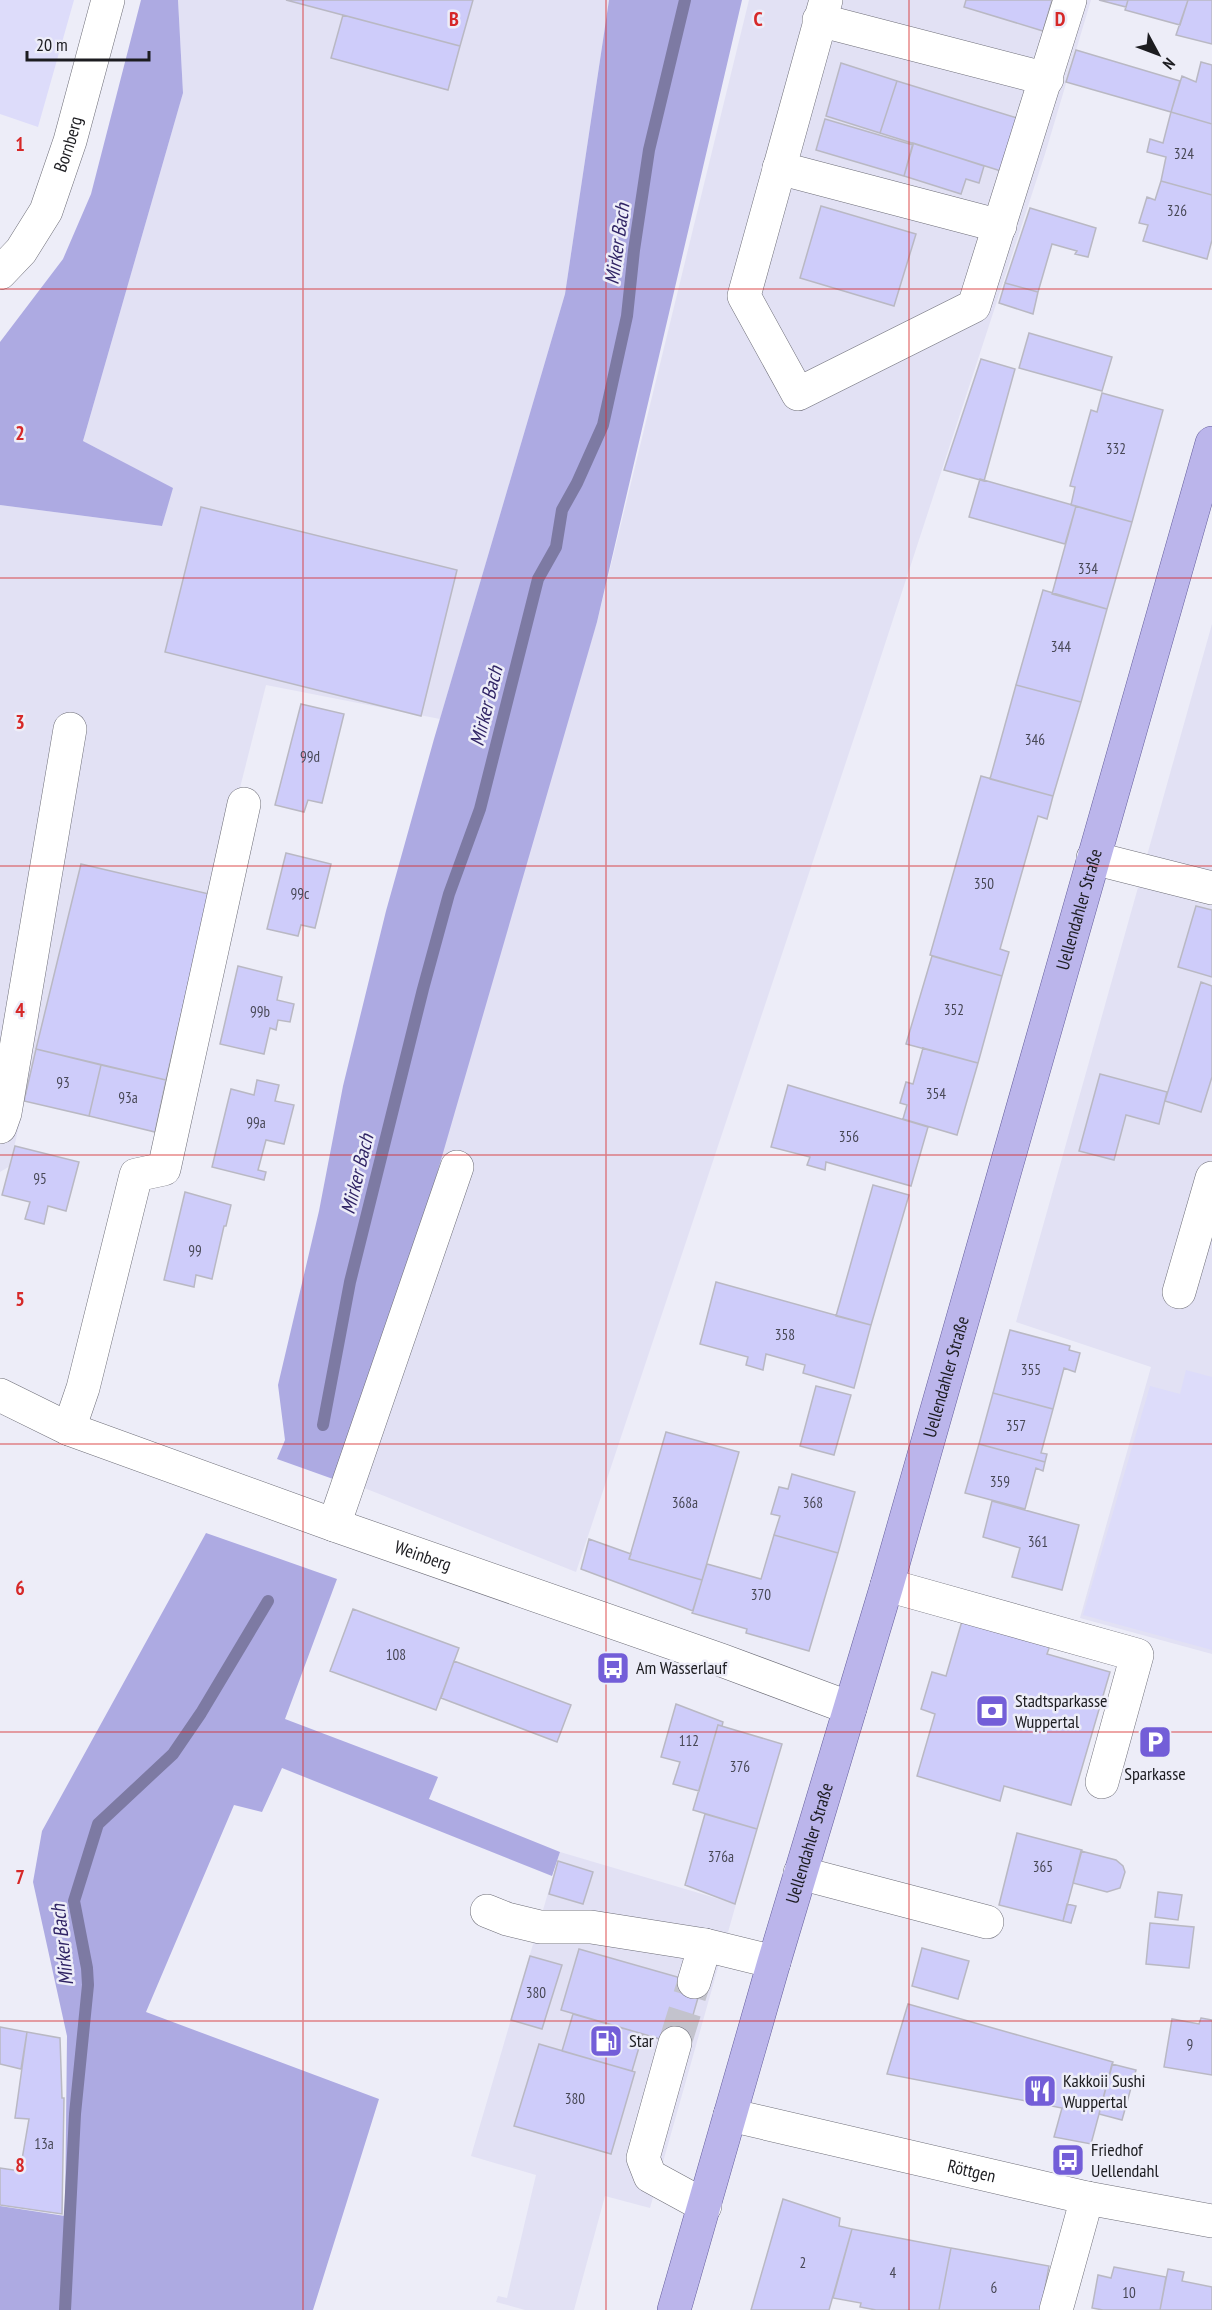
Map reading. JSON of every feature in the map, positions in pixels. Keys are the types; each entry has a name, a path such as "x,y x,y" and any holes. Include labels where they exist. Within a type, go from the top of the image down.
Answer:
{"main road":[{"name":"Uellendahler Straße","path":"675,2310 800,1873 887,1585 1212,443"}],"street":[{"name":"Bornberg","path":"0,273 21,251 46,211 70,141 108,0"},
{"path":"1047,79 822,10 744,296 798,394 974,306 1047,79 1070,0"},
{"path":"779,168 1000,226"},
{"path":"0,1127 5,1113 70,729"},
{"path":"69,1429 83,1388 136,1175 164,1169 244,804"},
{"path":"1093,858 1212,888"},
{"path":"334,1525 457,1167"},
{"path":"1179,1292 1212,1178"},
{"name":"Weinberg","path":"0,1395 69,1429 334,1525 721,1660 850,1708"},
{"path":"887,1585 1137,1655 1102,1782"},
{"path":"800,1873 987,1922"},
{"path":"487,1911 507,1919 540,1927 591,1927 705,1945 774,1962"},
{"path":"694,1982 705,1945"},
{"path":"675,2043 643,2158 650,2176 705,2206"},
{"name":"Röttgen","path":"730,2115 1087,2198 1212,2221"},
{"path":"1056,2310 1087,2198"}],"shaded area":[{"path":"0,0 74,0 38,127 0,114"},
{"path":"141,0 178,0 183,93 83,441 173,488 162,526 0,505 0,342 63,259 91,194"},
{"path":"178,0 609,0 565,294 440,719 266,685 166,1080 36,1049 10,1166 0,1172 0,505 162,526 172,488 83,441 183,93"},
{"path":"609,0 742,0 597,622 347,1484 277,1459 285,1440 278,1385 319,1211 343,1086 386,911 434,739 565,294"},
{"path":"749,0 1091,0 1045,154 869,693 576,1572 334,1476 597,622"},
{"path":"1212,624 1212,1654 1080,1618 1151,1367 1016,1322"},
{"path":"1186,1370 1212,1377 1212,1650 1083,1615 1150,1386 1180,1394"},
{"path":"206,1533 337,1579 285,1719 438,1777 429,1799 560,1852 552,1876 282,1768 262,1812 234,1805 146,2012 379,2099 313,2310 0,2310 0,2206 65,2216 67,2036 33,1882 42,1831"},
{"path":"560,1852 736,1904 650,2208 605,2196 574,2310 525,2310 496,2302 498,2296 507,2298 536,2175 471,2156"}],"building":[{"path":"286,0 473,0 460,46"},
{"path":"966,0 1052,0 1043,31 964,7"},
{"path":"1099,0 1128,0 1126,7"},
{"path":"1128,0 1188,0 1180,25 1125,10"},
{"path":"1188,0 1212,0 1212,44 1176,35"},
{"path":"343,15 460,46 448,90 331,58"},
{"path":"1076,50 1180,81 1171,112 1066,82"},
{"path":"1201,62 1212,65 1212,124 1171,112 1182,76 1196,82"},
{"path":"841,63 897,81 880,133 826,116"},
{"path":"897,81 1017,118 1001,171 880,133"},
{"path":"1171,112 1212,124 1212,195 1161,181 1166,157 1147,152 1150,139 1163,143"},
{"path":"825,119 913,145 904,176 816,150"},
{"path":"913,143 984,166 979,183 966,179 961,194 904,176"},
{"path":"1161,181 1212,195 1212,240 1207,259 1143,241 1148,225 1139,223 1147,197 1155,200"},
{"path":"821,206 916,234 894,306 800,278"},
{"path":"1030,208 1096,228 1088,257 1075,254 1077,251 1052,244 1038,292 1005,283"},
{"path":"1005,283 1038,292 1033,314 999,303"},
{"path":"1029,333 1112,357 1102,391 1019,368"},
{"path":"981,359 1015,369 984,481 944,470"},
{"path":"1102,393 1163,410 1132,522 1071,505 1075,487 1070,486 1091,410 1097,412"},
{"path":"980,479 1076,506 1065,544 969,517"},
{"path":"1076,506 1132,522 1107,609 1052,594"},
{"path":"201,507 457,570 421,716 165,652"},
{"path":"1043,590 1107,609 1081,702 1016,685"},
{"path":"1016,685 1081,702 1053,796 990,779"},
{"path":"301,704 344,714 322,803 308,800 304,812 275,805"},
{"path":"981,776 1053,796 1047,819 1038,816 1000,949 1009,952 1002,976 930,955"},
{"path":"286,853 331,864 315,928 301,925 298,936 267,929"},
{"path":"81,864 209,894 166,1080 36,1049"},
{"path":"1196,906 1212,910 1212,977 1178,967"},
{"path":"932,956 1002,976 978,1063 906,1044"},
{"path":"238,966 282,977 277,1000 294,1004 290,1022 278,1020 276,1030 270,1028 264,1054 220,1044"},
{"path":"1201,982 1212,986 1212,1077 1201,1112 1165,1101"},
{"path":"923,1048 978,1063 957,1135 903,1119 907,1105 900,1103 906,1082 913,1084"},
{"path":"36,1049 101,1065 89,1116 24,1101"},
{"path":"101,1065 166,1080 155,1132 89,1116"},
{"path":"1100,1074 1167,1092 1159,1124 1126,1115 1114,1160 1079,1151"},
{"path":"257,1080 279,1085 275,1101 294,1105 284,1144 266,1140 258,1170 266,1172 264,1180 212,1167 231,1089 254,1095"},
{"path":"788,1085 928,1127 911,1186 826,1162 825,1170 807,1165 810,1157 771,1147"},
{"path":"15,1146 79,1162 66,1211 48,1206 44,1224 25,1219 30,1202 2,1195"},
{"path":"873,1185 909,1195 871,1325 836,1316"},
{"path":"185,1192 231,1205 212,1279 196,1275 194,1287 164,1280"},
{"path":"716,1282 871,1325 854,1388 803,1373 805,1365 766,1354 763,1370 746,1365 748,1357 700,1344"},
{"path":"1010,1330 1070,1346 1069,1350 1080,1353 1075,1372 1064,1368 1053,1409 993,1393"},
{"path":"816,1386 851,1395 834,1455 800,1446"},
{"path":"993,1393 1053,1409 1041,1453 1047,1454 1045,1462 979,1444"},
{"path":"666,1432 739,1452 702,1580 629,1559"},
{"path":"979,1444 1045,1462 1043,1471 1036,1468 1025,1509 965,1493"},
{"path":"792,1474 855,1492 838,1553 774,1535 780,1516 771,1514 779,1487 788,1489"},
{"path":"992,1501 1079,1525 1062,1590 1012,1577 1020,1548 983,1537"},
{"path":"774,1535 838,1553 809,1651 746,1633 747,1629 692,1613 707,1564 761,1579"},
{"path":"589,1539 631,1554 629,1559 702,1580 693,1611 581,1569"},
{"path":"353,1609 459,1648 436,1710 330,1671"},
{"path":"964,1614 1052,1640 1047,1654 1110,1672 1071,1805 1004,1786 1000,1801 917,1776 935,1714 921,1709 932,1672 946,1676"},
{"path":"454,1661 571,1705 557,1742 441,1698"},
{"path":"676,1704 723,1722 722,1726 718,1725 699,1791 673,1784 680,1762 661,1757"},
{"path":"718,1725 782,1744 757,1829 693,1810"},
{"path":"705,1814 757,1829 735,1904 685,1885"},
{"path":"1017,1833 1082,1850 1063,1921 999,1905"},
{"path":"1081,1851 1116,1860 1123,1866 1125,1872 1120,1888 1107,1892 1073,1883"},
{"path":"558,1861 593,1872 583,1904 549,1894"},
{"path":"1158,1892 1182,1895 1178,1920 1155,1917"},
{"path":"1067,1904 1076,1906 1071,1923 1063,1921"},
{"path":"1150,1923 1194,1927 1189,1968 1146,1964"},
{"path":"922,1948 969,1961 958,1999 912,1986"},
{"path":"579,1949 702,1984 684,2046 561,2010"},
{"path":"530,1956 562,1965 542,2029 511,2020"},
{"name":"Kakkoii Sushi Wuppertal","path":"908,2004 1113,2062 1091,2144 1054,2137 1062,2108 887,2074"},
{"path":"573,2014 643,2034 632,2071 562,2051"},
{"path":"1201,2018 1212,2020 1212,2075 1164,2067 1172,2019 1199,2024"},
{"path":"0,2027 27,2032 21,2069 0,2064"},
{"path":"27,2032 60,2038 62,2098 64,2098 62,2214 0,2205 0,2168 20,2171 29,2119 15,2118"},
{"path":"539,2044 635,2072 611,2154 514,2126"},
{"path":"1112,2064 1136,2070 1122,2120 1099,2114"},
{"path":"783,2199 840,2218 839,2226 852,2229 829,2310 751,2310"},
{"path":"852,2229 951,2248 939,2310 876,2310 860,2307 861,2303 833,2298"},
{"path":"951,2248 1049,2266 1041,2310 939,2310"},
{"path":"1114,2267 1166,2277 1160,2310 1092,2308 1098,2275 1111,2278"},
{"path":"1168,2269 1184,2272 1182,2281 1212,2287 1212,2310 1160,2310"}],"waterway":[{"name":"Mirker Bach","path":"323,1425 350,1282 449,894 480,809 538,579 556,547 562,510 603,425 627,316 649,150 685,0"},
{"name":"Mirker Bach","path":"65,2310 75,2114 88,1985 87,1968 74,1901 98,1824 173,1754 201,1713 268,1601"}],"tunnel":[{"path":"675,2043 694,1982"}],"place":[{"name":"Am Wasserlauf","path":"613,1668"},
{"name":"Stadtsparkasse Wuppertal","path":"992,1711"},
{"name":"Sparkasse","path":"1155,1742"},
{"name":"Star","path":"606,2041"},
{"name":"Kakkoii Sushi Wuppertal","path":"1040,2091"},
{"name":"Friedhof Uellendahl","path":"1068,2160"}]}
